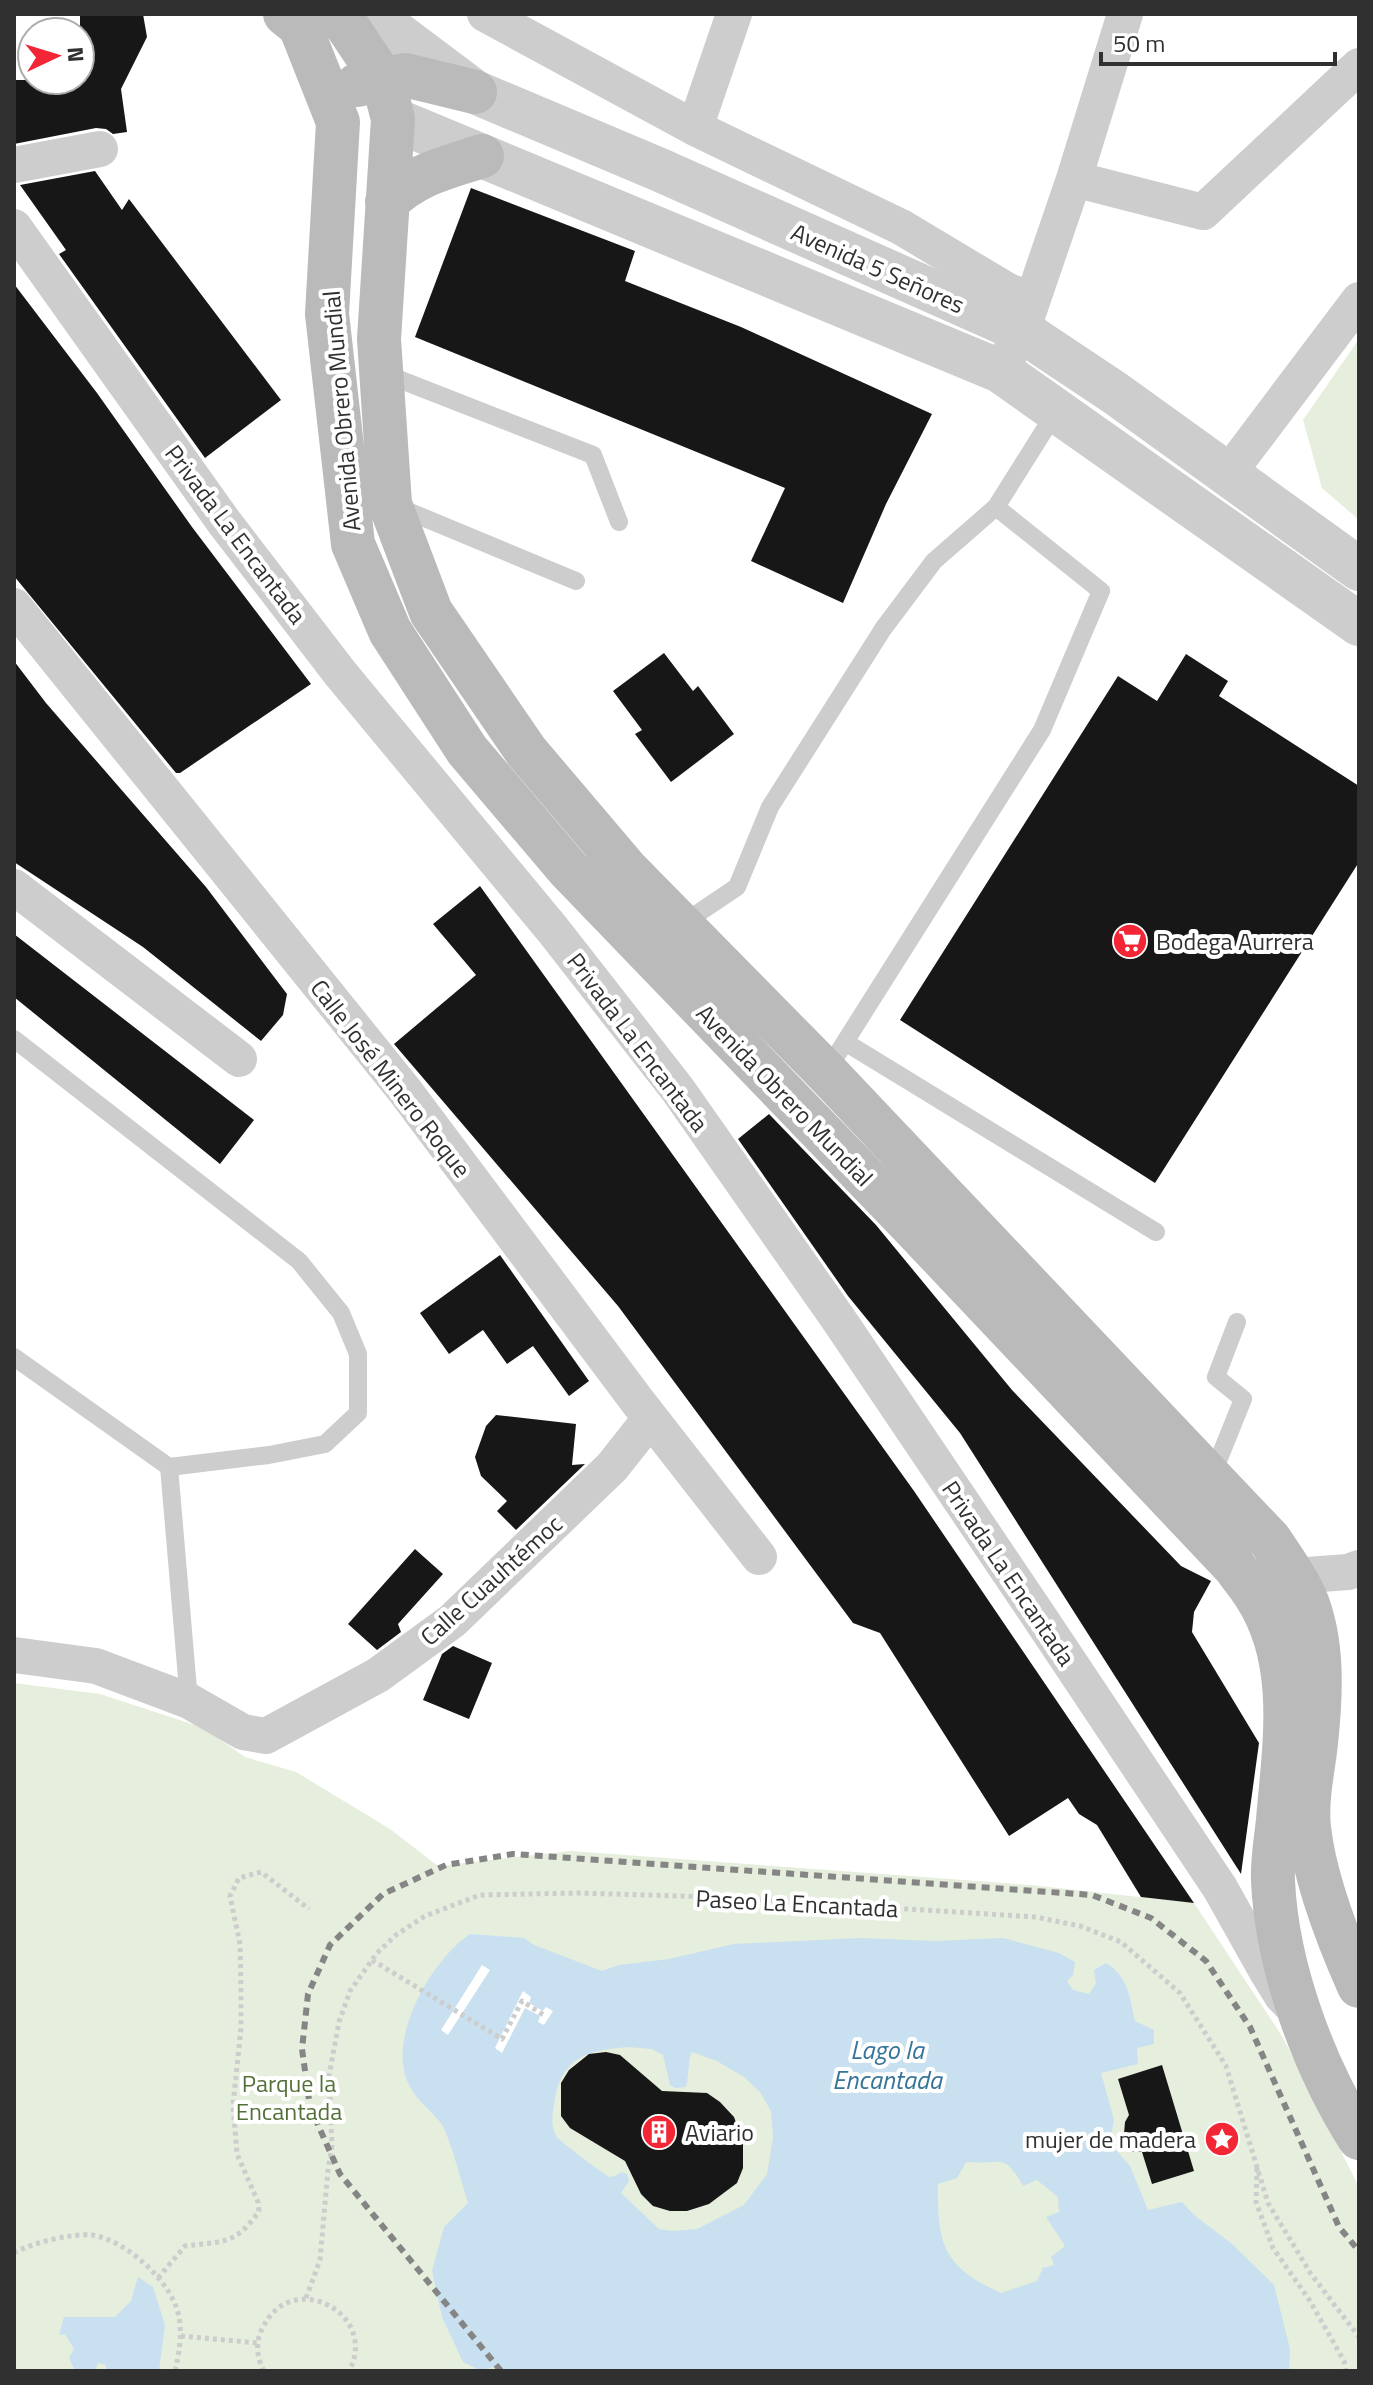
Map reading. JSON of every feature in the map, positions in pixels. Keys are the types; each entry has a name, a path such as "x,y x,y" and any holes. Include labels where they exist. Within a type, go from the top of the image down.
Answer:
{"main road":[{"name":"Avenida Obrero Mundial","path":"308,18 378,94 387,202 379,339 390,504 431,612 526,751 627,870 665,939 912,1226 1234,1566 1257,1597 1280,1659 1286,1694 1273,1877 1275,1908 1300,2014 1342,2110 1359,2138"},
{"name":"Avenida Obrero Mundial","path":"308,18 338,122 327,314 353,544 390,631 467,750 568,869 835,1057 1270,1540 1306,1599 1317,1639 1317,1739 1309,1801 1309,1828 1318,1875 1359,1986"},
{"path":"338,122 405,75 475,92"},
{"path":"387,202 404,185 423,175 482,156"}],"street":[{"name":"Avenida 5 Señores","path":"371,14 475,92 660,170 1027,316 1115,393 1359,569"},
{"path":"485,14 695,128 901,227 1008,291 1027,316"},
{"path":"695,128 734,14"},
{"path":"1000,371 1027,316 1074,179 1125,14"},
{"path":"1074,179 1203,212 1359,66"},
{"name":"Avenida 5 Señores","path":"378,94 482,156 1000,371 1359,624"},
{"path":"14,165 100,149"},
{"name":"Privada La Encantada","path":"14,227 224,522 340,673 553,930 678,1090 839,1320 1220,1888 1282,1996 1300,2014"},
{"path":"1227,475 1359,300"},
{"name":"Calle José Minero Roque","path":"14,606 405,1091 650,1419 759,1557"},
{"path":"14,887 239,1059"},
{"name":"Calle Cuauhtémoc","path":"189,1701 243,1732 266,1736 378,1675 452,1621 612,1467 650,1419"},
{"path":"1294,1576 1348,1572 1359,1568"},
{"path":"14,1655 96,1666 189,1701"},
{"path":"1220,1888 1249,1902 1260,1898 1273,1877"}],"lane":[{"path":"381,372 593,455 619,522"},
{"path":"665,939 737,887 770,807 883,629 934,561 996,507 1057,410"},
{"path":"390,504 576,581"},
{"path":"996,507 1101,591 1042,730 835,1057 1156,1232"},
{"path":"14,1039 299,1261 341,1313 358,1354 358,1413 325,1444 269,1455 169,1467 14,1357"},
{"path":"1211,1478 1243,1399 1216,1377 1237,1322"},
{"path":"169,1467 189,1701"}],"path":[{"path":"158,2278 185,2246 217,2245 242,2231 259,2211 237,2154 233,2105 241,2028 240,1944 230,1896 239,1878 261,1872 309,1909"},
{"name":"Paseo La Encantada","path":"306,2298 320,2260 332,2146 329,2076 339,2022 350,1991 372,1960 396,1935 425,1916 480,1895 579,1893 714,1897 1036,1917 1080,1926 1121,1942 1180,1993 1226,2066 1268,2203 1311,2274 1359,2337"},
{"path":"372,1960 502,2039 522,2001 545,2016"},
{"path":"1257,2160 1256,2202 1273,2248 1310,2301 1344,2361 1346,2371"},
{"path":"14,2253 55,2239 92,2235 122,2246 152,2269 175,2304 181,2336 175,2371"},
{"path":"264,2371 257,2351 259,2335 266,2320 276,2309 290,2301 306,2298 321,2300 346,2319 353,2334 355,2350 349,2371"},
{"path":"181,2336 258,2343"}],"green space":[{"path":"1359,339 1359,520 1322,488 1303,420"},
{"name":"Parque la Encantada","path":"14,1683 100,1694 204,1728 245,1757 296,1772 390,1829 438,1866 571,1851 1030,1885 1194,1903 1282,2036 1359,2187 1359,2371 14,2371"}],"water":[{"name":"Lago la Encantada","path":"470,1934 524,1938 534,1945 602,1971 619,1965 669,1959 734,1944 860,1938 935,1941 1003,1938 1059,1953 1075,1962 1073,1975 1067,1981 1073,1990 1089,1994 1096,1984 1094,1970 1106,1963 1124,1981 1135,2021 1154,2030 1154,2044 1137,2048 1138,2064 1101,2073 1114,2120 1114,2148 1130,2166 1148,2210 1182,2202 1274,2285 1290,2349 1289,2371 508,2371 500,2366 479,2370 463,2362 442,2317 432,2271 444,2227 468,2203 444,2128 413,2091 406,2078 403,2060 409,2019 418,1998 429,1978 456,1945","holes":["628,2047 652,2049 663,2055 670,2085 675,2088 685,2087 687,2083 692,2052 717,2061 744,2077 760,2092 771,2111 773,2137 767,2174 744,2205 697,2229 659,2229 621,2193 629,2181 627,2174 621,2172 610,2177 556,2136 553,2109 557,2089 569,2067 588,2054","966,2162 1006,2164 1023,2186 1037,2180 1058,2197 1059,2212 1046,2217 1065,2246 1051,2257 1054,2265 1043,2268 1037,2281 1001,2293 967,2273 947,2251 939,2223 938,2184 957,2178"]},
{"path":"138,2277 153,2287 165,2325 159,2371 106,2371 106,2365 98,2363 95,2371 75,2371 69,2358 74,2349 65,2334 59,2335 64,2317 115,2317 131,2301"}],"pier":[{"path":"482,1965 490,1970 448,2035 441,2030"},
{"path":"523,1991 531,1997 529,2003 543,2011 546,2007 553,2011 544,2025 538,2022 540,2016 525,2008 502,2053 495,2048"}],"building":[{"path":"143,14 147,37 121,89 127,132 113,134 96,128 14,144 14,80 16,96 96,96 96,16 80,16"},
{"path":"95,171 122,210 129,199 281,400 205,458 59,254 66,250 20,185"},
{"path":"471,188 635,251 625,281 741,327 932,414 886,504 843,603 751,561 785,488 415,337"},
{"path":"14,284 311,684 180,773 176,773 14,576"},
{"path":"664,653 693,691 698,686 734,734 671,782 635,734 642,730 613,691"},
{"name":"Bodega Aurrera","path":"1186,654 1228,681 1219,696 1359,786 1359,862 1155,1183 900,1020 1118,676 1157,701"},
{"path":"14,661 46,703 206,887 287,994 283,1015 261,1041 143,947 14,862"},
{"path":"480,886 914,1491 1194,1903 1141,1897 1097,1825 1079,1814 1068,1798 1009,1836 880,1633 853,1623 618,1306 394,1044 476,975 433,924"},
{"path":"14,934 254,1120 220,1164 14,997"},
{"path":"769,1114 876,1225 1012,1390 1181,1566 1211,1581 1194,1612 1192,1632 1259,1743 1241,1874 960,1433 848,1296 738,1139"},
{"path":"500,1255 589,1381 569,1396 533,1346 507,1364 483,1330 449,1354 420,1313"},
{"path":"496,1415 576,1424 572,1465 585,1464 516,1530 497,1511 507,1501 481,1476 475,1457 486,1426"},
{"path":"415,1549 443,1574 398,1624 401,1632 377,1650 348,1624"},
{"path":"453,1646 492,1663 469,1719 423,1700 442,1654"},
{"name":"Aviario","path":"606,2052 620,2055 662,2091 707,2093 720,2102 734,2117 743,2142 743,2168 737,2183 709,2204 687,2211 670,2211 653,2206 641,2194 625,2161 570,2128 561,2116 561,2083 569,2070 589,2054"},
{"path":"1162,2065 1194,2171 1152,2184 1142,2152 1133,2152 1124,2134 1129,2115 1118,2079"}],"railway":[{"path":"501,2371 340,2174 310,2107 302,2049 308,1994 330,1945 383,1894 446,1865 513,1854 1092,1895 1151,1918 1206,1961 1250,2027 1339,2227 1359,2251"}],"place":[{"name":"Bodega Aurrera","path":"1130,941"},
{"name":"Aviario","path":"659,2132"},
{"name":"mujer de madera","path":"1222,2139"}]}
